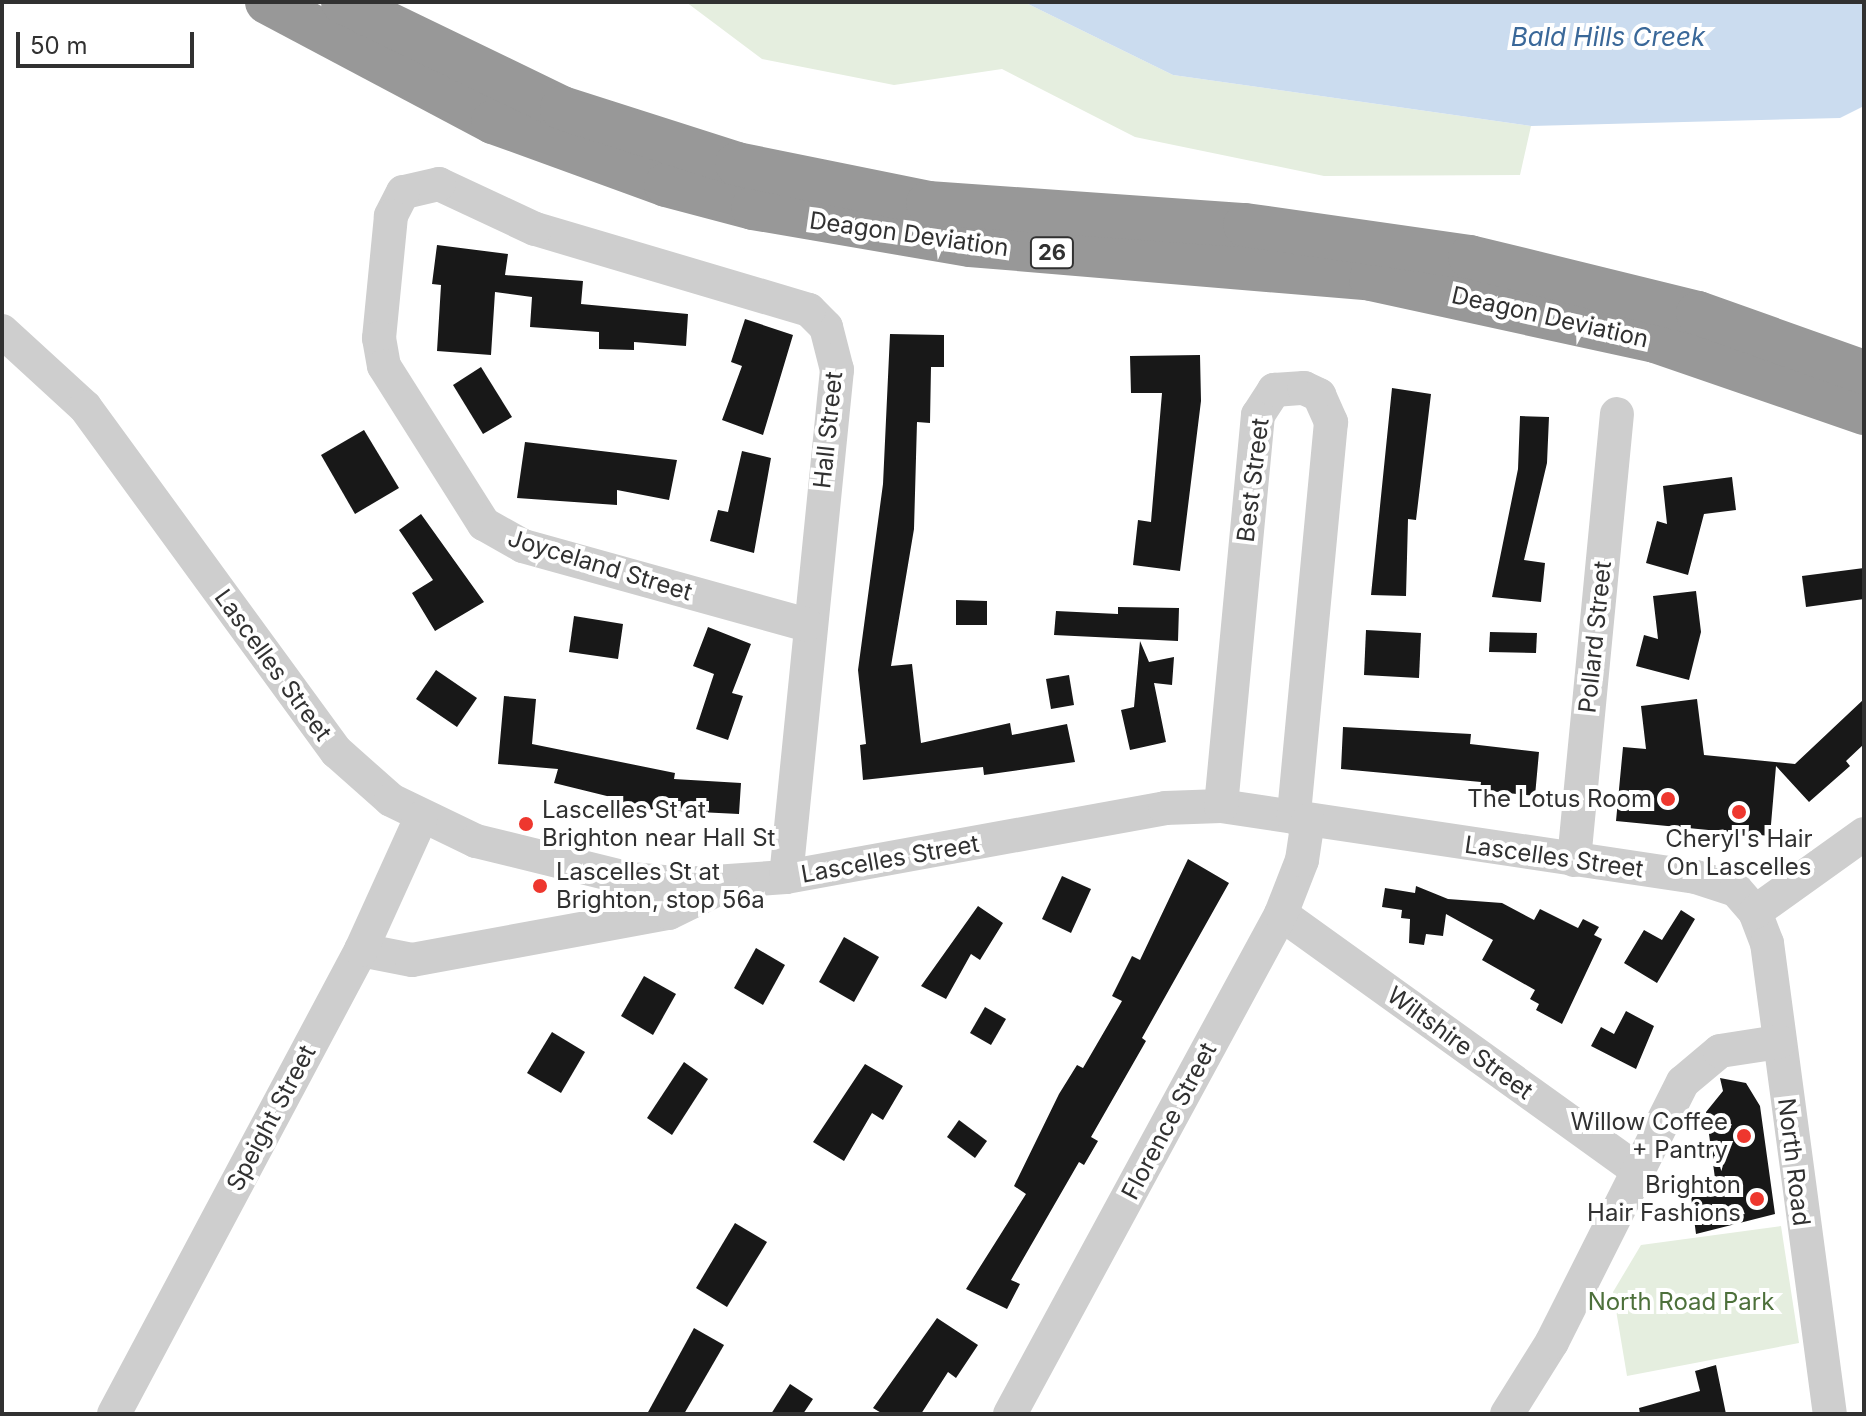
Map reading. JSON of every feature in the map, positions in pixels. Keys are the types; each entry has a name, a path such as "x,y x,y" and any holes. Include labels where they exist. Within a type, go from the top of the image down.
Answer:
{"highway":[{"name":"Deagon Deviation","path":"267,2 493,122 666,185 753,208 983,246 1371,279 1655,341 1864,413"},
{"name":"Deagon Deviation","path":"343,2 562,108 737,164 928,203 1245,225 1470,257 1698,313 1864,372"}],"street":[{"name":"Hall Street","path":"415,185 439,184 535,229 809,310 826,327 837,370 807,625 786,877"},
{"name":"Joyceland Street","path":"415,185 395,202 391,216 379,338 384,366 484,524 523,546 807,625"},
{"name":"Lascelles Street","path":"2,331 85,407 337,752 421,818 476,841 631,879 737,880 786,877 1165,808 1221,806 1718,882 1736,890 1755,912"},
{"name":"Best Street","path":"1221,806 1258,415 1274,390 1304,388 1319,395 1331,422 1301,819"},
{"name":"Pollard Street","path":"1574,860 1617,414"},
{"name":"Speight Street","path":"114,1414 361,950 421,818"},
{"name":"Florence Street","path":"1010,1414 1281,914 1302,860 1301,819"},
{"path":"1755,912 1864,834"},
{"path":"361,950 412,960 578,930 669,913 737,880"},
{"name":"North Road","path":"1755,912 1767,943 1830,1414"},
{"name":"Wiltshire Street","path":"1281,914 1639,1171"},
{"path":"1507,1414 1552,1342 1694,1068 1720,1051 1779,1042"}],"green space":[{"path":"686,2 1024,2 1173,75 1531,126 1520,175 1324,176 1135,137 1002,69 894,85 762,59"},
{"name":"North Road Park","path":"1781,1226 1799,1343 1627,1376 1613,1292 1641,1245"}],"water":[{"name":"Bald Hills Creek","path":"1024,2 1864,2 1864,106 1840,118 1531,126 1173,75"}],"building":[{"path":"437,245 508,254 505,275 583,281 581,304 688,314 686,346 634,342 634,350 599,349 599,332 530,327 532,297 495,292 491,355 437,351 441,285 432,284"},
{"path":"745,319 793,335 763,435 722,420 742,366 731,362"},
{"path":"890,334 944,335 944,367 931,367 930,423 917,422 914,529 891,666 912,664 921,743 1010,723 1012,735 1067,724 1075,762 984,775 983,767 863,780 860,745 866,744 858,670 883,484"},
{"path":"1200,355 1201,401 1180,571 1133,565 1138,520 1151,522 1162,393 1131,393 1130,356"},
{"path":"481,367 512,417 483,434 453,385"},
{"path":"1392,388 1431,394 1416,520 1408,519 1406,596 1371,595"},
{"path":"1520,416 1549,417 1547,463 1524,560 1545,563 1541,602 1492,597 1518,469"},
{"path":"364,430 399,488 355,514 321,455"},
{"path":"525,442 677,460 669,500 617,490 617,505 517,498"},
{"path":"742,451 771,458 754,553 710,541 718,510 728,512"},
{"path":"1732,477 1736,510 1704,514 1688,575 1646,563 1657,521 1667,524 1663,486"},
{"path":"421,514 484,602 435,631 412,593 433,580 399,530"},
{"path":"1864,568 1864,599 1806,607 1802,576"},
{"path":"1696,591 1701,632 1689,680 1636,666 1644,635 1658,639 1653,596"},
{"path":"956,600 987,601 987,625 956,625"},
{"path":"1118,607 1179,608 1178,641 1054,635 1056,611 1118,614"},
{"path":"574,616 623,624 618,659 569,652"},
{"path":"708,627 751,644 732,693 743,696 728,740 696,729 714,674 693,666"},
{"path":"1366,630 1421,633 1419,678 1364,675"},
{"path":"1490,632 1537,633 1536,653 1489,652"},
{"path":"1140,641 1149,662 1174,657 1172,685 1154,683 1166,742 1130,750 1121,710 1134,707"},
{"path":"436,670 477,698 457,727 416,699"},
{"path":"1069,675 1074,705 1051,709 1046,679"},
{"path":"504,696 536,699 532,744 675,773 674,779 741,783 739,814 618,808 619,799 554,783 558,769 498,764"},
{"path":"1697,699 1704,755 1795,764 1864,699 1864,744 1846,761 1850,766 1809,802 1776,766 1770,836 1616,821 1623,747 1646,749 1641,706"},
{"path":"1343,727 1471,734 1470,744 1539,752 1535,796 1480,790 1481,782 1341,769"},
{"path":"1188,859 1229,883 1142,1038 1146,1041 1091,1137 1098,1141 1084,1165 1079,1162 1011,1280 1020,1284 1007,1309 966,1289 1026,1194 1014,1186 1059,1094 1077,1065 1083,1068 1122,1001 1112,996 1132,956 1140,960"},
{"path":"1062,876 1091,889 1071,933 1042,919"},
{"path":"1416,886 1448,899 1502,903 1534,920 1540,909 1578,928 1583,919 1599,927 1594,935 1602,939 1562,1024 1536,1010 1539,1004 1530,999 1535,990 1482,960 1493,940 1446,914 1443,936 1426,934 1424,945 1409,943 1410,919 1401,918 1402,910 1382,907 1385,888 1415,893"},
{"path":"978,906 1003,923 980,960 971,954 946,999 921,986"},
{"path":"1681,910 1695,919 1657,983 1624,963 1644,930 1662,940"},
{"path":"844,937 879,957 854,1002 819,982"},
{"path":"756,948 785,965 763,1005 734,988"},
{"path":"644,976 676,994 653,1035 621,1016"},
{"path":"985,1007 1006,1019 991,1045 970,1033"},
{"path":"1626,1011 1654,1026 1636,1069 1591,1046 1601,1027 1614,1034"},
{"path":"552,1032 585,1052 561,1093 527,1073"},
{"path":"684,1062 708,1079 672,1135 647,1118"},
{"path":"865,1064 903,1086 883,1120 872,1113 844,1161 813,1142"},
{"path":"1720,1078 1746,1083 1760,1106 1775,1214 1696,1234 1691,1196 1717,1193 1706,1112 1723,1091"},
{"path":"959,1120 987,1141 975,1158 947,1137"},
{"path":"735,1223 767,1242 727,1307 696,1288"},
{"path":"937,1318 978,1345 956,1378 948,1372 921,1414 883,1414 873,1408"},
{"path":"694,1328 724,1345 684,1414 647,1414"},
{"path":"1716,1365 1726,1414 1640,1414 1639,1408 1700,1391 1695,1371"},
{"path":"790,1384 813,1399 803,1414 771,1414"}],"place":[{"name":"The Lotus Room","path":"1668,799"},
{"name":"Cheryl's Hair On Lascelles","path":"1739,812"},
{"name":"Lascelles St at Brighton near Hall St","path":"526,824"},
{"name":"Lascelles St at Brighton, stop 56a","path":"540,886"},
{"name":"Willow Coffee + Pantry","path":"1744,1136"},
{"name":"Brighton Hair Fashions","path":"1757,1199"}]}
